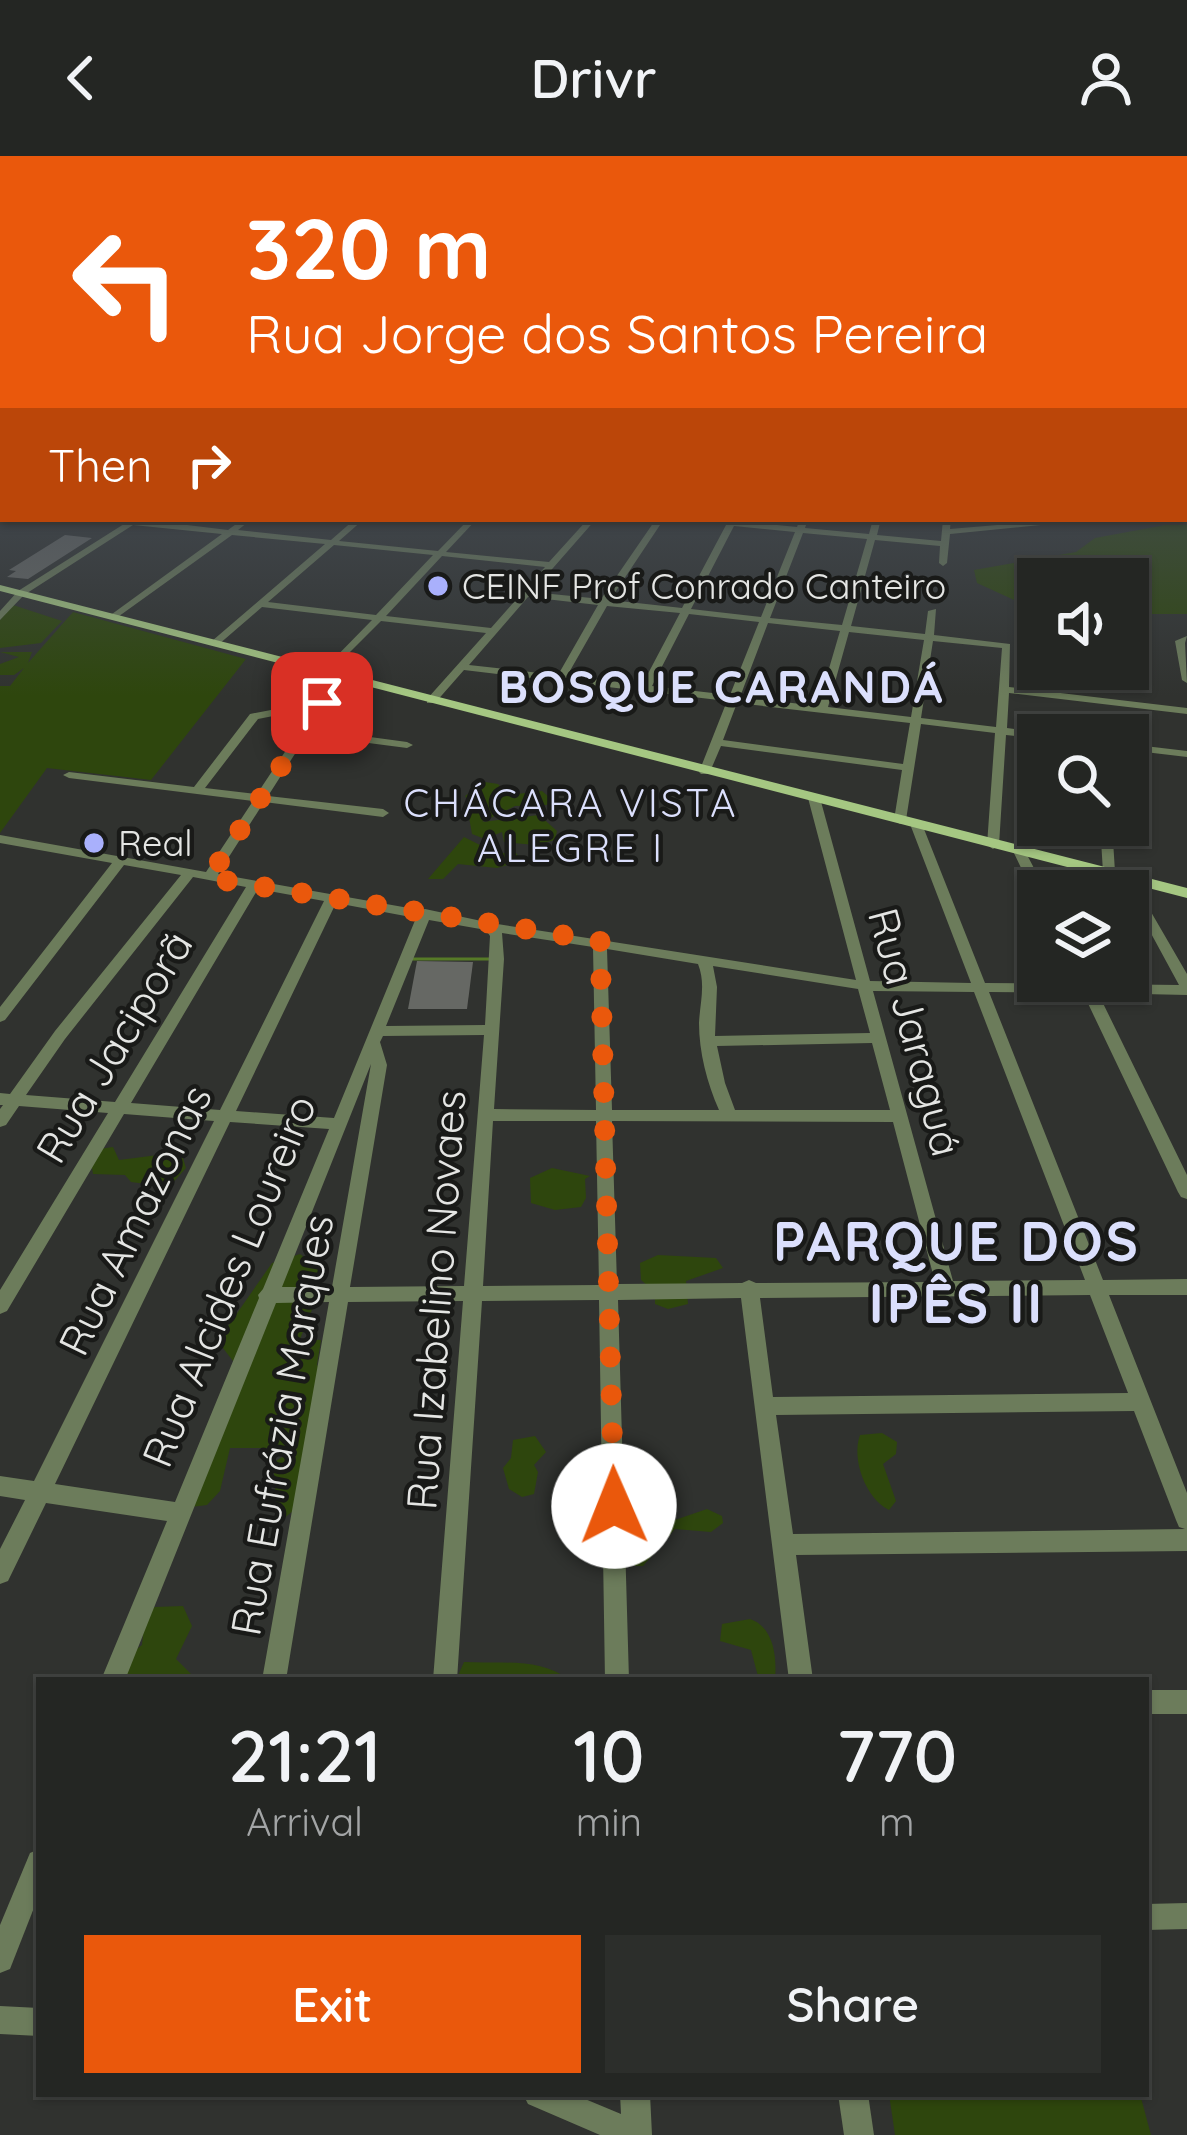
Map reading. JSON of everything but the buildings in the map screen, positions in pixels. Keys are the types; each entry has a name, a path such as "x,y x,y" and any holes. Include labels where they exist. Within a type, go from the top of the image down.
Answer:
{"main road":[{"path":"0,588 1099,870"},
{"path":"1149,882 1187,892"}],"street":[{"path":"0,616 21,593 131,522"},
{"path":"142,522 552,565"},
{"path":"115,616 244,522"},
{"path":"214,643 356,522"},
{"path":"209,878 322,703 334,674 378,617 470,522"},
{"path":"431,701 589,522"},
{"path":"561,678 604,602 658,522"},
{"path":"646,688 682,610 731,522"},
{"path":"755,522 873,536 946,538 1072,522"},
{"path":"822,709 876,522"},
{"path":"943,563 947,522"},
{"path":"705,772 802,524"},
{"path":"525,593 1007,646 993,845"},
{"path":"259,604 493,631"},
{"path":"933,611 910,768 908,822 982,989 1187,1520"},
{"path":"1184,640 1187,680"},
{"path":"463,667 1017,733"},
{"path":"1006,689 1187,711"},
{"path":"197,790 254,716 322,703"},
{"path":"305,730 407,745"},
{"path":"716,742 910,768"},
{"path":"1149,749 1187,754"},
{"path":"69,775 383,813"},
{"name":"Rua Jaraguá","path":"814,798 944,1286"},
{"path":"2,843 867,986 1017,988"},
{"path":"1019,851 1028,870"},
{"path":"0,1017 121,860"},
{"path":"0,1120 7,1099 189,874"},
{"name":"Rua Jaciporã","path":"0,1306 253,886"},
{"name":"Rua Amazonas","path":"0,1573 332,898"},
{"name":"Rua Alcides Loureiro","path":"114,1677 424,913"},
{"name":"Rua Izabelino Novaes","path":"446,1677 492,1030 497,936 491,927"},
{"path":"1149,927 1187,988"},
{"path":"600,941 617,1677"},
{"path":"703,960 711,987 707,1022 718,1092 731,1117"},
{"path":"1149,987 1187,988"},
{"path":"1095,1002 1187,1192"},
{"path":"375,1036 492,1030"},
{"name":"Rua Eufrázia Marques","path":"275,1677 379,1065 375,1036"},
{"path":"711,1041 877,1038"},
{"path":"7,1099 337,1124"},
{"path":"485,1115 898,1116"},
{"path":"267,1295 611,1288 1187,1286"},
{"path":"749,1288 801,1677"},
{"path":"764,1406 1141,1402"},
{"path":"0,1486 182,1513"},
{"path":"782,1545 1187,1540"},
{"path":"1149,1702 1187,1702"},
{"path":"0,1960 36,1870"},
{"path":"1149,1917 1187,1916"},
{"path":"0,2020 36,2022"},
{"path":"545,2097 636,2135 635,2097"},
{"path":"853,2097 859,2135"}],"green space":[{"path":"1187,522 1187,614 1149,614 1149,558 1042,558 1076,552 1095,538"},
{"path":"1017,562 1017,601 977,583 974,570"},
{"path":"13,605 62,621 41,643 0,648 0,620"},
{"path":"73,612 246,659 151,780 47,768 0,833 0,686 10,686 24,668 14,675 0,675 0,664 19,657 0,652 32,652 28,663"},
{"path":"485,782 498,784 509,795 542,791 550,798 547,805 515,806 482,822 539,815 557,831 555,840 535,845 504,842 502,832 485,839 472,834 469,817 475,810 465,796"},
{"path":"464,837 496,853 516,853 522,861 497,868 458,864 443,879 428,879"},
{"path":"113,1147 119,1160 166,1154 183,1158 186,1168 169,1187 131,1182 125,1175 93,1174 91,1162 99,1149"},
{"path":"552,1168 590,1176 585,1179 586,1198 581,1207 555,1210 531,1203 530,1178"},
{"path":"300,1254 319,1268 320,1290 300,1339 321,1340 317,1365 322,1370 293,1511 278,1523 273,1463 296,1448 230,1448 220,1491 207,1505 191,1507 239,1369 223,1348 226,1329 272,1263"},
{"path":"658,1255 716,1258 723,1268 686,1281 688,1304 668,1309 655,1304 655,1292 641,1280 640,1263"},
{"path":"882,1433 897,1442 896,1454 883,1464 896,1501 889,1510 867,1488 858,1455 860,1435"},
{"path":"535,1436 546,1452 534,1465 538,1472 534,1494 522,1497 509,1489 503,1468 511,1458 513,1440"},
{"path":"707,1509 722,1516 723,1523 711,1532 675,1529 643,1566 635,1566 634,1549 620,1538 623,1522 637,1517 669,1522"},
{"path":"183,1606 192,1626 176,1659 194,1677 110,1677 115,1666 142,1645 145,1614 155,1607"},
{"path":"750,1619 764,1629 774,1653 775,1677 758,1677 751,1650 720,1641 722,1624"},
{"path":"464,1662 533,1665 565,1677 457,1677"},
{"path":"889,2097 1141,2097 1151,2135 895,2135"}],"waterway":[{"path":"413,959 491,959"}],"place":[{"name":"CEINF Prof Conrado Canteiro","path":"438,586"},
{"name":"Real","path":"94,843"}],"district":[{"name":"BOSQUE CARANDÁ","path":"722,687"},
{"name":"CHÁCARA VISTA ALEGRE I","path":"571,826"},
{"name":"PARQUE DOS IPÊS II","path":"957,1273"}],"route":[{"path":"322,703 209,878 600,941 614,1506"}]}
